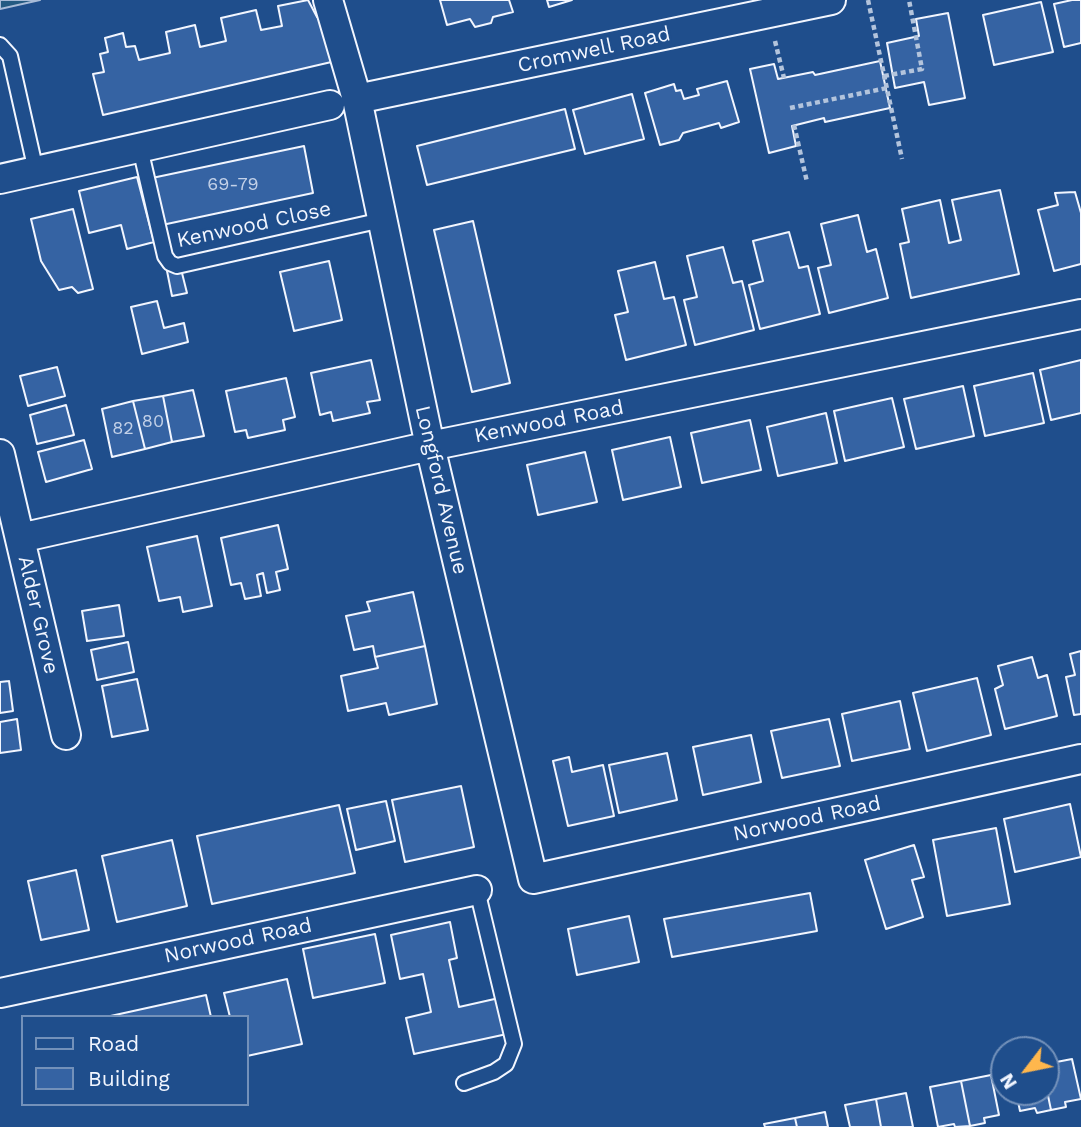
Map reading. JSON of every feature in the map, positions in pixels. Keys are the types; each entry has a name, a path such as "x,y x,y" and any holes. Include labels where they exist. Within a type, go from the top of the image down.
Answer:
{"street":[{"name":"Longford Avenue","path":"328,0 343,102 382,220 430,446 533,879"},
{"name":"Cromwell Road","path":"0,179 343,102 831,0"},
{"name":"Kenwood Road","path":"20,538 430,446 1081,314"},
{"name":"Alder Grove","path":"0,454 66,735"},
{"name":"Norwood Road","path":"533,879 1081,759"},
{"name":"Norwood Road","path":"0,993 477,890"}],"lane":[{"path":"0,45 10,56 36,171"},
{"name":"Kenwood Close","path":"140,148 165,256 170,263 177,266 382,220"},
{"path":"464,1083 494,1072 506,1064 514,1044 477,890"}],"path":[{"path":"869,0 902,159"},
{"path":"884,76 922,69 909,0"},
{"path":"768,14 784,78"},
{"path":"790,108 887,89"},
{"path":"794,125 807,182"}],"shaded area":[{"path":"0,0 40,0 0,9"}],"building":[{"path":"308,0 317,17 329,14 340,60 103,115 93,74 104,72 100,54 108,52 105,38 123,33 126,47 135,46 139,60 170,53 166,32 195,25 200,47 226,41 221,18 256,10 261,30 282,26 278,6"},
{"path":"440,0 509,0 513,12 493,17 491,23 475,27 470,19 447,25"},
{"path":"547,0 572,0 549,7"},
{"path":"1081,0 1081,43 1064,47 1054,4"},
{"path":"1041,2 1053,52 994,65 983,15"},
{"path":"948,13 965,98 929,105 924,82 895,88 887,43 919,36 916,19"},
{"path":"880,61 890,108 792,126 796,146 769,153 750,69 774,64 778,79 813,72 815,75"},
{"path":"727,81 739,122 721,128 719,123 683,133 679,140 660,145 645,93 674,84 676,91 681,90 684,99 699,95 697,89"},
{"path":"632,94 644,139 585,154 573,110"},
{"path":"565,109 575,149 427,185 417,146"},
{"path":"304,146 313,193 162,225 152,178"},
{"path":"137,177 154,242 127,249 121,225 89,233 79,191"},
{"path":"1000,190 1019,274 911,298 900,244 909,242 902,209 940,200 949,243 961,240 952,200"},
{"path":"1075,192 1081,213 1081,264 1054,271 1038,210 1058,205 1055,193"},
{"path":"73,209 93,289 78,293 72,287 59,290 41,261 31,219"},
{"path":"858,215 867,252 876,249 888,298 829,313 818,268 831,265 821,224"},
{"path":"473,221 510,383 472,392 434,230"},
{"path":"789,232 799,268 808,266 820,314 760,329 749,285 763,281 753,241"},
{"path":"723,247 733,283 742,281 754,330 695,345 684,300 697,297 687,256"},
{"path":"329,261 342,320 294,331 280,272"},
{"path":"655,262 664,299 674,297 686,345 626,360 615,315 628,312 618,271"},
{"path":"181,269 187,293 172,296 167,271"},
{"path":"157,301 164,328 184,323 188,342 142,354 131,307"},
{"path":"371,360 380,400 367,402 370,413 333,421 331,412 320,415 311,373"},
{"path":"1081,360 1081,413 1051,420 1040,370"},
{"path":"57,367 65,396 28,406 20,376"},
{"path":"1033,373 1044,423 985,436 974,386"},
{"path":"286,378 295,417 283,420 285,430 248,438 246,430 235,432 226,391"},
{"path":"963,386 974,436 916,449 904,399"},
{"path":"193,390 204,436 172,442 163,396"},
{"path":"163,396 172,442 145,449 133,401"},
{"path":"892,398 904,447 845,461 834,411"},
{"path":"133,401 145,449 112,457 102,409"},
{"path":"66,405 74,435 37,444 30,415"},
{"path":"826,413 837,463 778,476 767,427"},
{"path":"750,420 761,470 702,483 691,433"},
{"path":"670,437 681,487 623,500 612,450"},
{"path":"84,440 92,469 46,482 38,452"},
{"path":"585,452 597,502 538,515 527,465"},
{"path":"278,525 288,569 276,572 280,590 267,593 263,573 257,575 261,596 245,599 241,583 231,585 221,538"},
{"path":"197,536 212,606 183,612 180,597 159,601 147,547"},
{"path":"413,592 425,646 375,657 373,646 354,650 346,616 370,611 367,602"},
{"path":"119,605 124,636 87,641 82,611"},
{"path":"128,642 134,672 97,680 91,650"},
{"path":"425,646 437,704 389,715 386,703 348,711 341,676 378,668 375,657"},
{"path":"1081,651 1081,714 1074,715 1066,677 1075,675 1070,654"},
{"path":"1032,657 1038,678 1047,675 1057,716 1005,729 995,689 1003,685 998,666"},
{"path":"977,678 991,735 927,751 913,693"},
{"path":"137,679 148,730 112,737 102,686"},
{"path":"9,681 13,711 0,713 0,682"},
{"path":"900,701 910,749 852,761 842,714"},
{"path":"17,719 21,750 0,753 0,722"},
{"path":"829,719 840,766 782,778 771,731"},
{"path":"751,735 761,782 703,795 693,747"},
{"path":"667,753 677,800 619,813 609,765"},
{"path":"569,757 572,772 603,765 614,816 568,826 553,761"},
{"path":"461,786 474,847 405,862 392,800"},
{"path":"386,801 395,841 356,850 347,809"},
{"path":"1070,804 1081,857 1015,872 1004,819"},
{"path":"339,805 355,873 212,904 197,836"},
{"path":"996,828 1010,904 947,916 933,840"},
{"path":"172,840 187,906 117,922 102,856"},
{"path":"914,845 924,877 912,880 923,917 886,929 865,860"},
{"path":"76,870 89,930 41,940 28,881"},
{"path":"810,893 817,931 672,957 664,919"},
{"path":"629,916 639,962 577,975 568,929"},
{"path":"450,922 457,958 449,960 459,1007 499,998 507,1034 414,1054 406,1018 431,1012 423,974 400,979 391,935"},
{"path":"375,934 385,983 313,998 303,949"},
{"path":"287,979 302,1044 248,1056 248,1015 230,1015 224,993"},
{"path":"206,995 211,1015 115,1015"},
{"path":"1072,1059 1081,1099 1065,1102 1066,1107 1051,1110 1050,1106 1060,1106 1060,1061"},
{"path":"990,1075 990,1106 997,1106 999,1115 984,1118 985,1123 970,1126 961,1081"},
{"path":"961,1081 970,1126 955,1127 954,1124 938,1127 930,1087"},
{"path":"906,1093 913,1127 881,1127 876,1099"},
{"path":"876,1099 881,1127 850,1127 845,1105"},
{"path":"1019,1106 1050,1106 1051,1110 1037,1113 1035,1108 1020,1111"},
{"path":"825,1112 828,1127 797,1127 795,1118"},
{"path":"795,1118 797,1127 765,1127 764,1124"}]}
